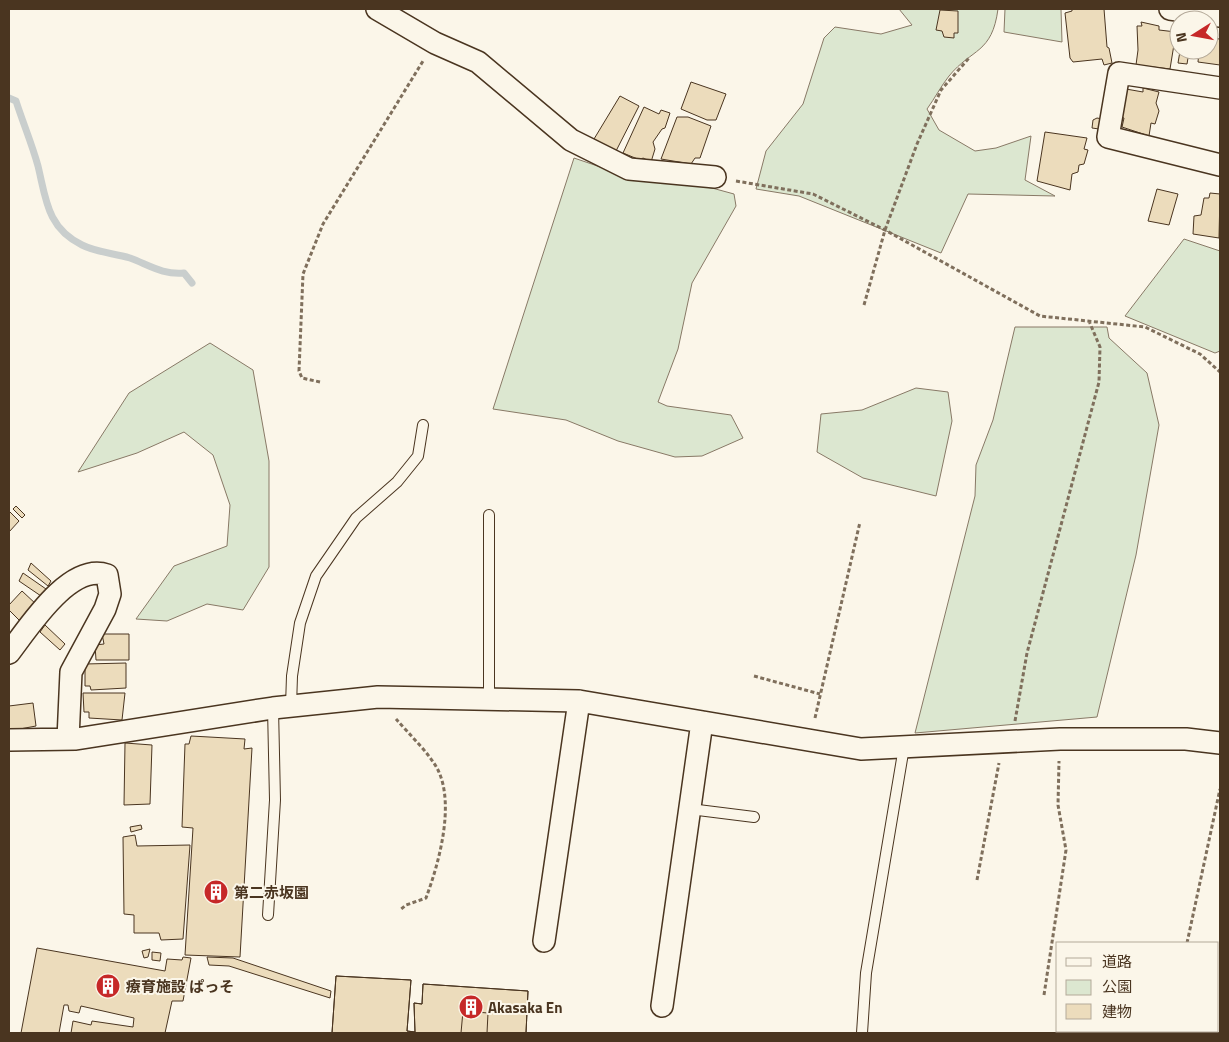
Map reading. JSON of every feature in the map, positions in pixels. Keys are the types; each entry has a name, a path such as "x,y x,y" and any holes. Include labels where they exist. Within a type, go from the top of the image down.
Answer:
{"street":[{"path":"378,9 434,43 478,62 571,140 629,169 715,177"},
{"path":"1170,9 1220,16"},
{"path":"1220,88 1119,72 1108,137 1220,165"},
{"path":"9,653 55,596 78,577 98,572 107,576 110,594 105,609 71,672 68,739"},
{"path":"9,740 68,739 282,707 378,697 579,701 860,749 1060,739 1186,739 1220,743"},
{"path":"544,940 579,701"},
{"path":"662,1006 702,722"}],"lane":[{"path":"268,915 282,707 292,676 300,623 316,576 356,518 397,482 418,456 423,425"},
{"path":"489,515 489,700"},
{"path":"862,1033 866,973 904,747"},
{"path":"690,809 754,817"}],"path":[{"path":"320,382 302,378 299,371 303,274 323,224 434,43"},
{"path":"864,306 885,230 917,144 941,90 968,58"},
{"path":"715,177 812,194 885,230 1040,316 1145,328 1200,354 1220,372"},
{"path":"977,880 998,773 1027,653 1098,382 1100,347 1089,321"},
{"path":"811,741 860,522"},
{"path":"754,676 820,694"},
{"path":"378,697 437,769 445,792 444,826 435,874 426,898 406,905 400,910"},
{"path":"1044,996 1066,850 1058,805 1060,739"},
{"path":"1187,942 1220,789"}],"green space":[{"path":"899,9 998,9 995,24 986,43 957,67 943,84 927,109 939,130 975,151 996,148 1031,136 1025,180 1055,196 968,194 941,253 799,196 756,189 766,151 803,104 824,38 835,27 881,34 912,25"},
{"path":"1005,9 1061,9 1062,42 1004,32"},
{"path":"574,158 624,175 712,188 734,194 736,206 692,283 678,349 658,402 667,406 731,415 743,438 702,456 675,457 618,441 566,420 493,409"},
{"path":"1184,239 1220,251 1220,351 1215,353 1125,316"},
{"path":"1015,327 1107,327 1109,338 1147,373 1159,425 1136,555 1097,717 915,733 975,496 976,465 993,420"},
{"path":"210,343 253,370 269,461 269,567 243,610 207,604 167,621 136,619 174,566 227,546 230,505 213,455 184,432 137,453 78,472 129,393"},
{"path":"916,388 948,392 952,421 936,496 863,478 817,452 821,414 862,410"}],"building":[{"path":"1072,9 1104,9 1107,47 1109,48 1112,63 1104,65 1102,59 1073,62 1070,58 1065,13 1072,11"},
{"path":"940,10 958,11 958,33 954,33 954,38 944,37 942,31 936,30"},
{"path":"1141,22 1159,26 1159,30 1169,31 1169,60 1171,60 1170,69 1136,65 1138,50 1137,26 1142,26"},
{"path":"1220,39 1220,65 1198,62 1198,60 1219,60"},
{"path":"1178,60 1188,60 1187,64 1178,63"},
{"path":"691,82 726,94 716,120 707,120 681,109"},
{"path":"1143,88 1159,92 1156,103 1159,111 1155,124 1151,123 1149,136 1122,127 1124,118 1120,117 1126,89 1143,92"},
{"path":"620,96 639,106 616,151 594,139"},
{"path":"644,107 659,114 661,110 670,113 665,128 662,129 653,142 655,149 651,162 623,153"},
{"path":"677,117 688,117 711,126 700,158 695,158 691,164 661,159"},
{"path":"1097,118 1102,119 1099,129 1092,128 1093,120"},
{"path":"1045,132 1087,138 1084,149 1088,150 1084,164 1079,165 1078,172 1072,174 1070,190 1037,181"},
{"path":"1157,189 1178,194 1169,225 1148,221"},
{"path":"1210,193 1220,194 1219,238 1193,234 1194,216 1201,215 1204,198 1209,198"},
{"path":"16,506 25,515 22,518 13,509"},
{"path":"9,511 19,521 9,532"},
{"path":"31,563 51,581 48,586 28,570"},
{"path":"23,573 46,589 41,596 19,581"},
{"path":"22,591 37,605 21,622 9,610 9,605"},
{"path":"45,625 65,644 60,650 40,632"},
{"path":"102,634 129,634 129,660 96,660 95,645 104,644"},
{"path":"126,663 126,688 91,690 90,686 85,686 85,664"},
{"path":"83,693 125,693 122,720 89,718 89,712 84,712"},
{"path":"33,703 36,726 9,731 9,706"},
{"name":"第二赤坂園","path":"191,736 245,739 244,749 252,748 240,957 185,955 193,828 182,827 185,744 189,744"},
{"path":"125,743 152,745 150,804 124,805"},
{"path":"141,825 142,829 131,832 130,827"},
{"path":"135,835 137,846 190,845 183,939 161,940 159,933 134,933 134,915 124,914 123,837"},
{"name":"療育施設 ぱっそ","path":"37,948 165,971 167,959 182,960 183,957 191,958 183,1001 172,1001 165,1033 71,1033 73,1021 91,1025 92,1021 133,1027 134,1018 81,1006 79,1013 69,1011 68,1005 64,1005 59,1033 21,1033"},
{"path":"150,949 148,957 144,958 142,951"},
{"path":"152,952 161,953 160,961 152,960"},
{"path":"207,957 233,958 331,991 330,998 229,966 209,965"},
{"name":"Akasaka En","path":"336,976 411,980 407,1031 415,1032 414,1003 422,1004 423,984 528,991 526,1033 487,1033 488,1013 463,1011 461,1033 332,1033"},
{"name":"Akasaka En","path":"336,976 411,980 407,1031 415,1032 414,1003 422,1004 423,984 528,991 526,1033 332,1033"}],"waterway":[{"path":"9,98 16,101 36,158 46,201 50,212 61,230 70,238 88,248 130,258 163,271 184,273 192,283"}],"place":[{"name":"第二赤坂園","path":"216,892"},
{"name":"療育施設 ぱっそ","path":"108,986"},
{"name":"Akasaka En","path":"471,1007"}]}
